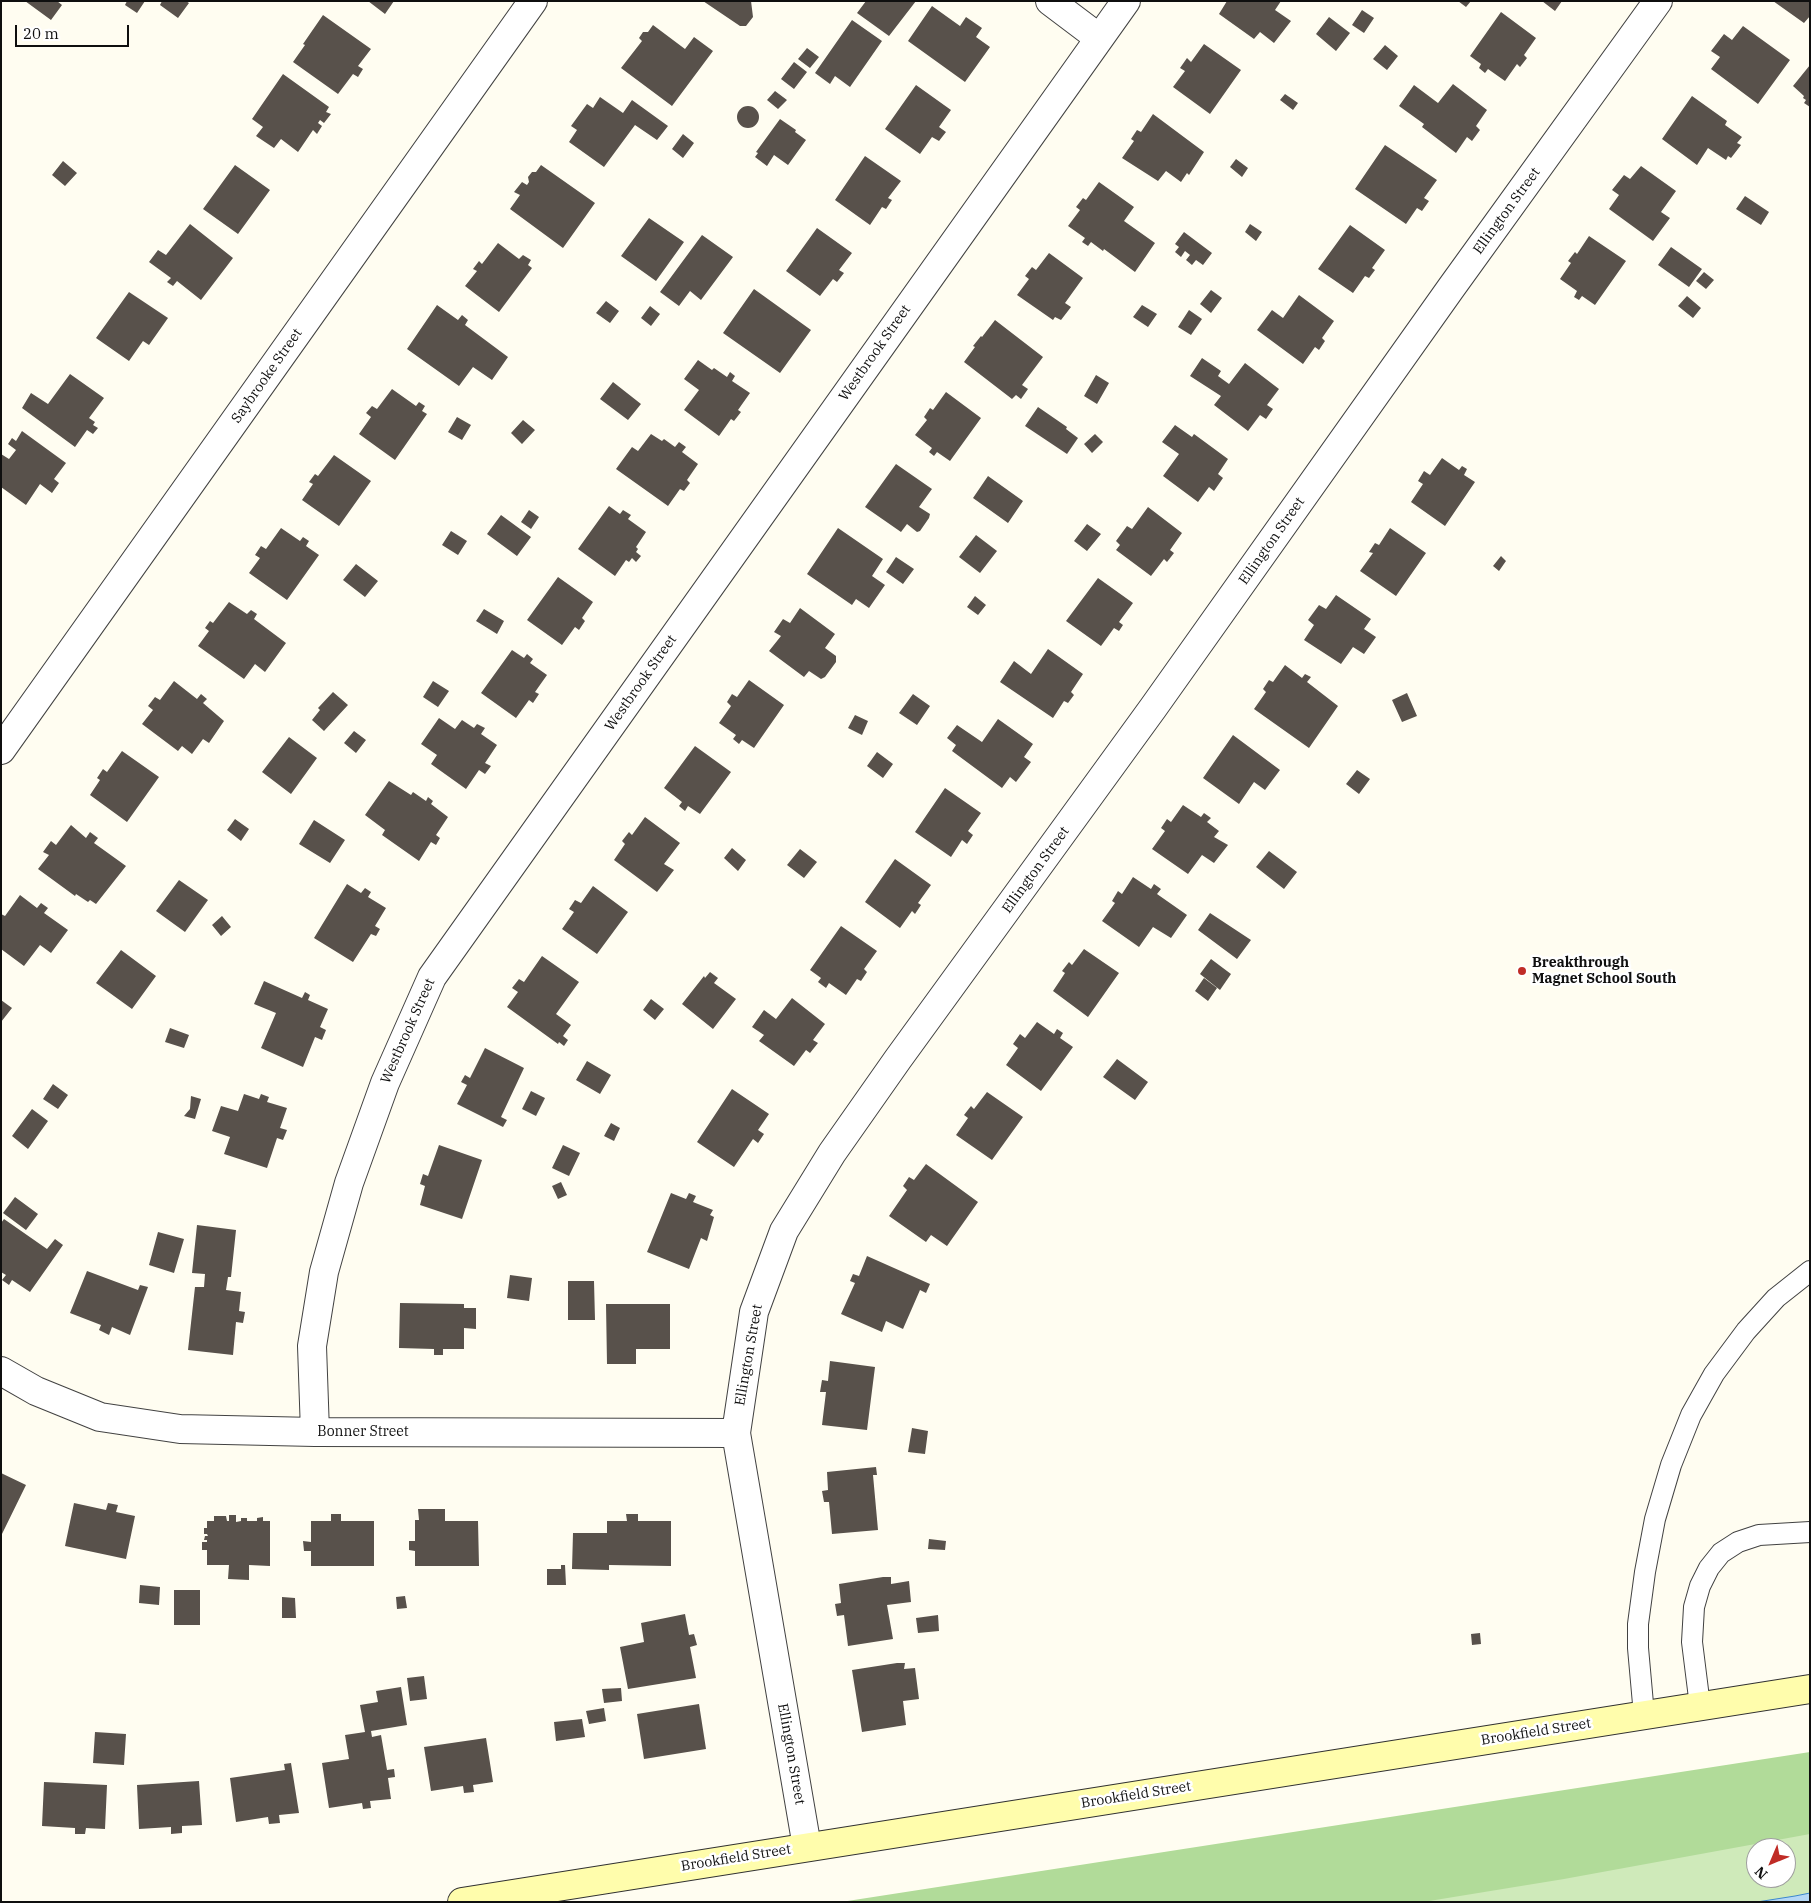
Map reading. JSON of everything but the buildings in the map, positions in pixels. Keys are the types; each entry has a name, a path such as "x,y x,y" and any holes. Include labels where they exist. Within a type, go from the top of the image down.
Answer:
{"street":[{"name":"Saybrooke Street","path":"1,750 533,1"},
{"path":"1050,1 1099,38"},
{"name":"Westbrook Street","path":"315,1432 312,1346 324,1272 355,1164 385,1083 432,977 1126,1"},
{"name":"Ellington Street","path":"807,1847 736,1433 754,1312 784,1231 832,1153 1159,700 1451,288 1658,1"},
{"name":"Bonner Street","path":"1,1371 36,1391 100,1417 180,1429 315,1432 736,1433"},
{"name":"Brookfield Street","path":"462,1902 1810,1689"}],"lane":[{"path":"1644,1715 1638,1648 1638,1624 1645,1572 1656,1519 1671,1465 1692,1414 1714,1374 1746,1330 1776,1298 1810,1271"},
{"path":"1700,1706 1692,1633 1694,1607 1700,1586 1709,1568 1721,1553 1738,1542 1759,1535 1810,1532"}],"green space":[{"path":"1810,1752 1810,1834 1788,1838 1746,1838 1746,1846 1564,1879 1423,1902 841,1902"},
{"path":"1810,1769 1810,1902 946,1902"}],"water":[{"path":"1810,1893 1810,1902 1757,1902 1795,1896"}],"place":[{"name":"Breakthrough Magnet School South","path":"1522,971"}]}
